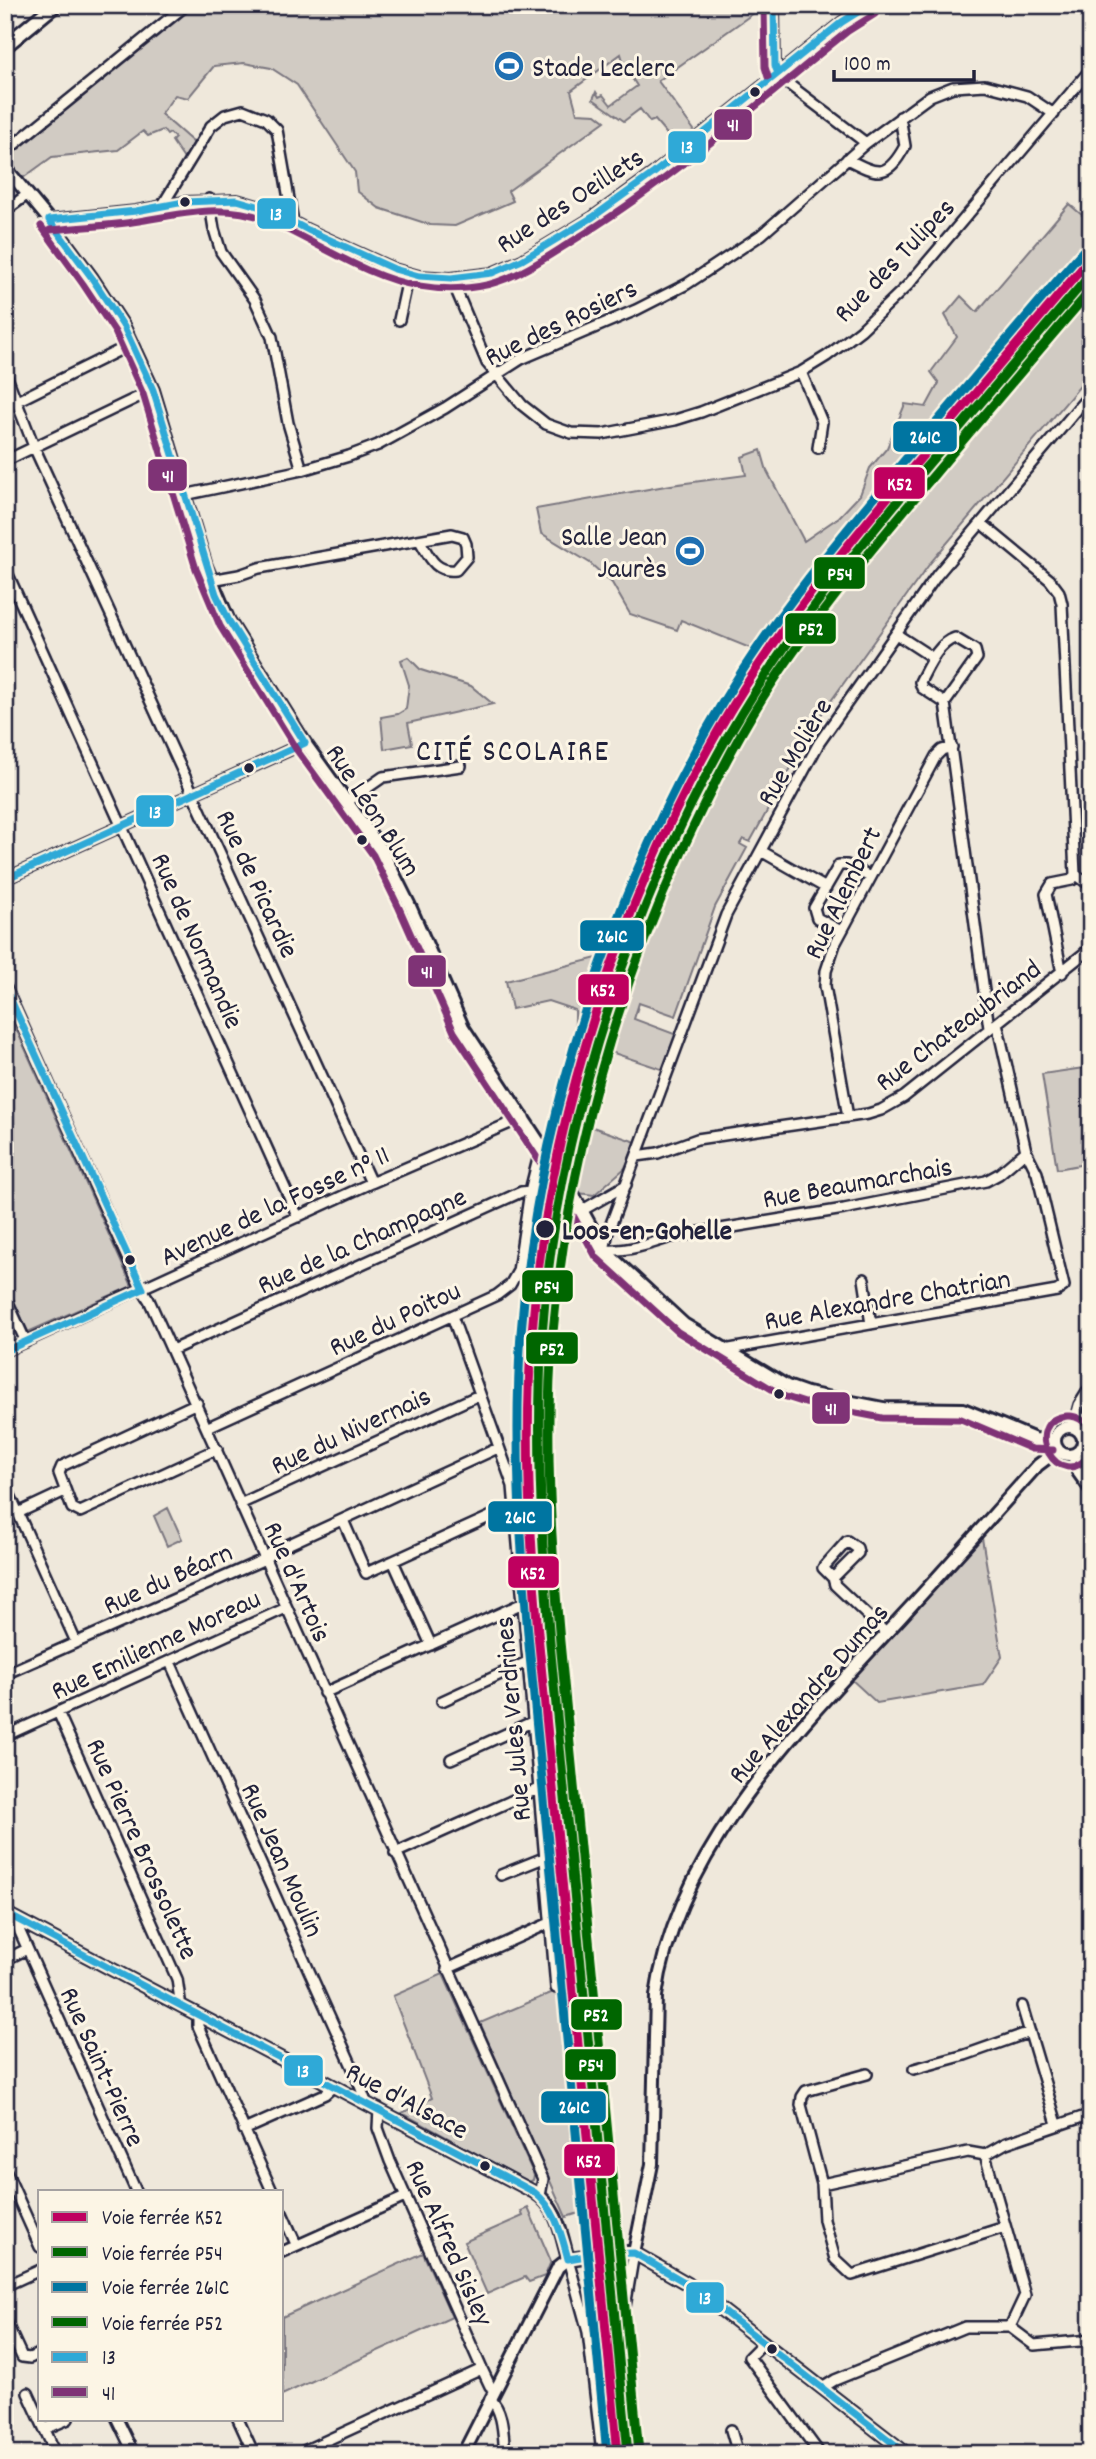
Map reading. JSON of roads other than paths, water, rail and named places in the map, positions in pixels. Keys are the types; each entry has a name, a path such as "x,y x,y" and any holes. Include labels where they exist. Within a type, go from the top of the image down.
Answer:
{"main road":[{"path":"5,46 55,5"}],"street":[{"path":"5,152 186,5"},
{"path":"774,5 775,66 783,80 866,143"},
{"name":"Rue des Oeillets","path":"49,220 224,198 268,209 377,262 409,274 451,278 483,275 503,269 593,217 654,173 842,22 869,5"},
{"path":"1081,5 1091,13"},
{"name":"Rue des Tulipes","path":"451,278 487,363 522,405 546,424 571,433 593,434 675,420 742,397 801,372 846,342 901,293 1091,69"},
{"name":"Rue des Rosiers","path":"184,495 302,470 378,444 445,408 521,359 636,310 696,278 761,235 866,143 930,96 953,87 999,87 1016,91 1039,102 1054,114"},
{"path":"162,206 211,126 225,115 243,110 266,118 277,130 293,222"},
{"path":"847,159 878,172 886,170 905,146 900,117"},
{"name":"Rue Léon Blum","path":"5,167 49,220 124,327 153,390 211,580 229,621 305,743 387,859 463,1027 524,1117 604,1250 684,1324 778,1382 807,1393 883,1408 952,1408 976,1413 1035,1439"},
{"path":"5,211 28,194"},
{"path":"209,199 214,229 222,252 255,300 272,337 288,424 302,470"},
{"path":"398,320 409,274"},
{"path":"17,401 132,344"},
{"name":"Rue de Picardie","path":"5,372 35,449 371,1183"},
{"path":"801,372 822,422 818,449"},
{"path":"5,461 35,449 153,390"},
{"name":"Rue Molière","path":"604,1250 726,915 819,743 937,575 1091,393"},
{"path":"981,523 1050,580 1059,592 1062,604 1075,874 1072,880 1052,884 1046,894 1062,973"},
{"path":"211,580 239,576 259,568 446,535 463,537 467,557 456,570 444,571 434,564 420,541"},
{"name":"Rue de Normandie","path":"5,568 298,1217"},
{"path":"896,634 933,658"},
{"path":"945,703 922,688 920,682 933,658 948,640 955,638 975,650 977,658 945,703 993,1025 1026,1151"},
{"path":"5,879 305,743"},
{"name":"Rue Alembert","path":"848,1117 825,979 829,959 841,931 936,756 942,750 952,747"},
{"path":"347,802 383,777 461,765"},
{"path":"761,851 826,888"},
{"path":"841,931 817,918 814,908 841,864 870,877"},
{"path":"1075,874 1091,886"},
{"name":"Rue Chateaubriand","path":"637,1156 658,1153 697,1139 848,1117 892,1105 1091,948"},
{"name":"Rue d'Artois","path":"5,986 208,1427 286,1608 543,2179 540,2196"},
{"name":"Avenue de la Fosse n° 11","path":"5,1351 371,1183 524,1117"},
{"name":"Rue Beaumarchais","path":"604,1250 616,1251 671,1237 844,1209 986,1181 999,1174 1026,1151"},
{"name":"Rue Alexandre Chatrian","path":"724,1350 1057,1291 1064,1286 1061,1268 1037,1172 1026,1151"},
{"path":"530,1191 538,1159 545,1152"},
{"path":"581,1211 626,1185"},
{"name":"Rue du Poitou","path":"208,1427 497,1295 510,1285 518,1271 530,1191"},
{"name":"Rue de la Champagne","path":"172,1350 521,1192 530,1191"},
{"path":"864,1279 871,1324"},
{"path":"5,1296 26,1342"},
{"name":"Rue Jules Verdrines","path":"452,1315 513,1486 556,1988"},
{"path":"1073,1427 1079,1405 1091,1386"},
{"name":"Rue du Nivernais","path":"240,1504 479,1395"},
{"path":"197,1404 62,1466 58,1473 72,1508 80,1512 217,1449"},
{"path":"1035,1439 1056,1445 1065,1455 1073,1454 1087,1442 1073,1427"},
{"path":"1056,1445 1059,1431 1073,1427"},
{"path":"1035,1439 1042,1462"},
{"name":"Rue Alexandre Dumas","path":"635,2253 652,2164 656,1996 671,1927 711,1851 754,1786 803,1724 1056,1445"},
{"name":"Rue du Béarn","path":"5,1674 265,1559 272,1552 498,1448"},
{"path":"1073,1454 1078,1472 1091,1490"},
{"path":"5,1485 76,1642"},
{"path":"18,1513 65,1491"},
{"path":"343,1520 366,1573 516,1507"},
{"path":"393,1561 431,1645"},
{"path":"833,1578 835,1586 886,1633"},
{"path":"324,1693 523,1603"},
{"name":"Rue Emilienne Moreau","path":"5,1736 286,1608"},
{"path":"442,1701 528,1661"},
{"name":"Rue Jean Moulin","path":"170,1662 366,2102"},
{"name":"Rue Pierre Brossolette","path":"58,1712 177,1979 180,2000 178,2004"},
{"path":"451,1759 534,1721"},
{"path":"396,1853 540,1788"},
{"path":"501,1875 546,1857"},
{"name":"Rue d'Alsace","path":"5,1913 540,2196"},
{"name":"Rue Saint-Pierre","path":"17,1919 27,1949 136,2190"},
{"path":"447,1969 552,1922"},
{"path":"5,1959 27,1949"},
{"path":"1022,2006 1058,2124"},
{"path":"198,2015 198,2025 272,2190"},
{"path":"914,2069 965,2055 1030,2032"},
{"path":"866,2074 806,2091 802,2097 801,2105 822,2184 824,2220 835,2259 852,2275 1005,2227"},
{"path":"244,2130 339,2089 356,2075"},
{"name":"Rue Alfred Sisley","path":"379,2109 378,2128 405,2197 497,2404 505,2454"},
{"path":"822,2184 968,2152 985,2155 1006,2143 1091,2114"},
{"path":"985,2155 1025,2295 1010,2327"},
{"path":"5,2169 10,2190 38,2243"},
{"path":"540,2196 553,2210 588,2332 602,2454"},
{"path":"284,2251 405,2197"},
{"path":"284,2217 296,2244"},
{"path":"634,2454 621,2331 635,2253"},
{"path":"463,2454 553,2273 568,2259 599,2254 635,2253 688,2284 906,2454"},
{"path":"5,2286 38,2271"},
{"path":"5,2320 22,2357 30,2358 38,2354"},
{"path":"822,2388 835,2380 965,2327 1010,2327 1034,2345 1091,2340"},
{"path":"764,2343 749,2357 818,2453"},
{"path":"297,2454 482,2369"},
{"path":"28,2393 38,2414"},
{"path":"41,2420 56,2454"},
{"path":"45,2429 66,2420"},
{"path":"117,2420 134,2454"},
{"path":"239,2420 254,2454"},
{"path":"731,2430 738,2454"}],"rail line":[{"name":"261C","path":"607,2454 529,1645 521,1528 518,1450 521,1333 530,1249 545,1164 565,1080 590,996 620,913 654,834 692,757 734,684 773,625 838,541 1083,251"},
{"name":"K52","path":"618,2454 539,1644 531,1528 528,1411 532,1333 541,1251 555,1167 575,1082 600,998 630,916 664,836 702,760 744,688 783,630 847,547 1091,258"},
{"name":"P54","path":"628,2453 550,1643 542,1528 539,1414 542,1337 550,1255 565,1172 585,1087 610,1003 640,920 674,840 712,764 754,693 836,577 1091,274"},
{"name":"P52","path":"639,2452 560,1642 550,1487 549,1410 553,1332 560,1270 582,1147 614,1026 634,967 700,812 752,716 823,611 1091,290"}],"place":[{"name":"Stade Leclerc","path":"509,66"},
{"name":"Salle Jean Jaurès","path":"690,551"},
{"name":"Loos-en-Gohelle","path":"545,1229"}],"district":[{"name":"CITÉ SCOLAIRE","path":"513,750"}]}
